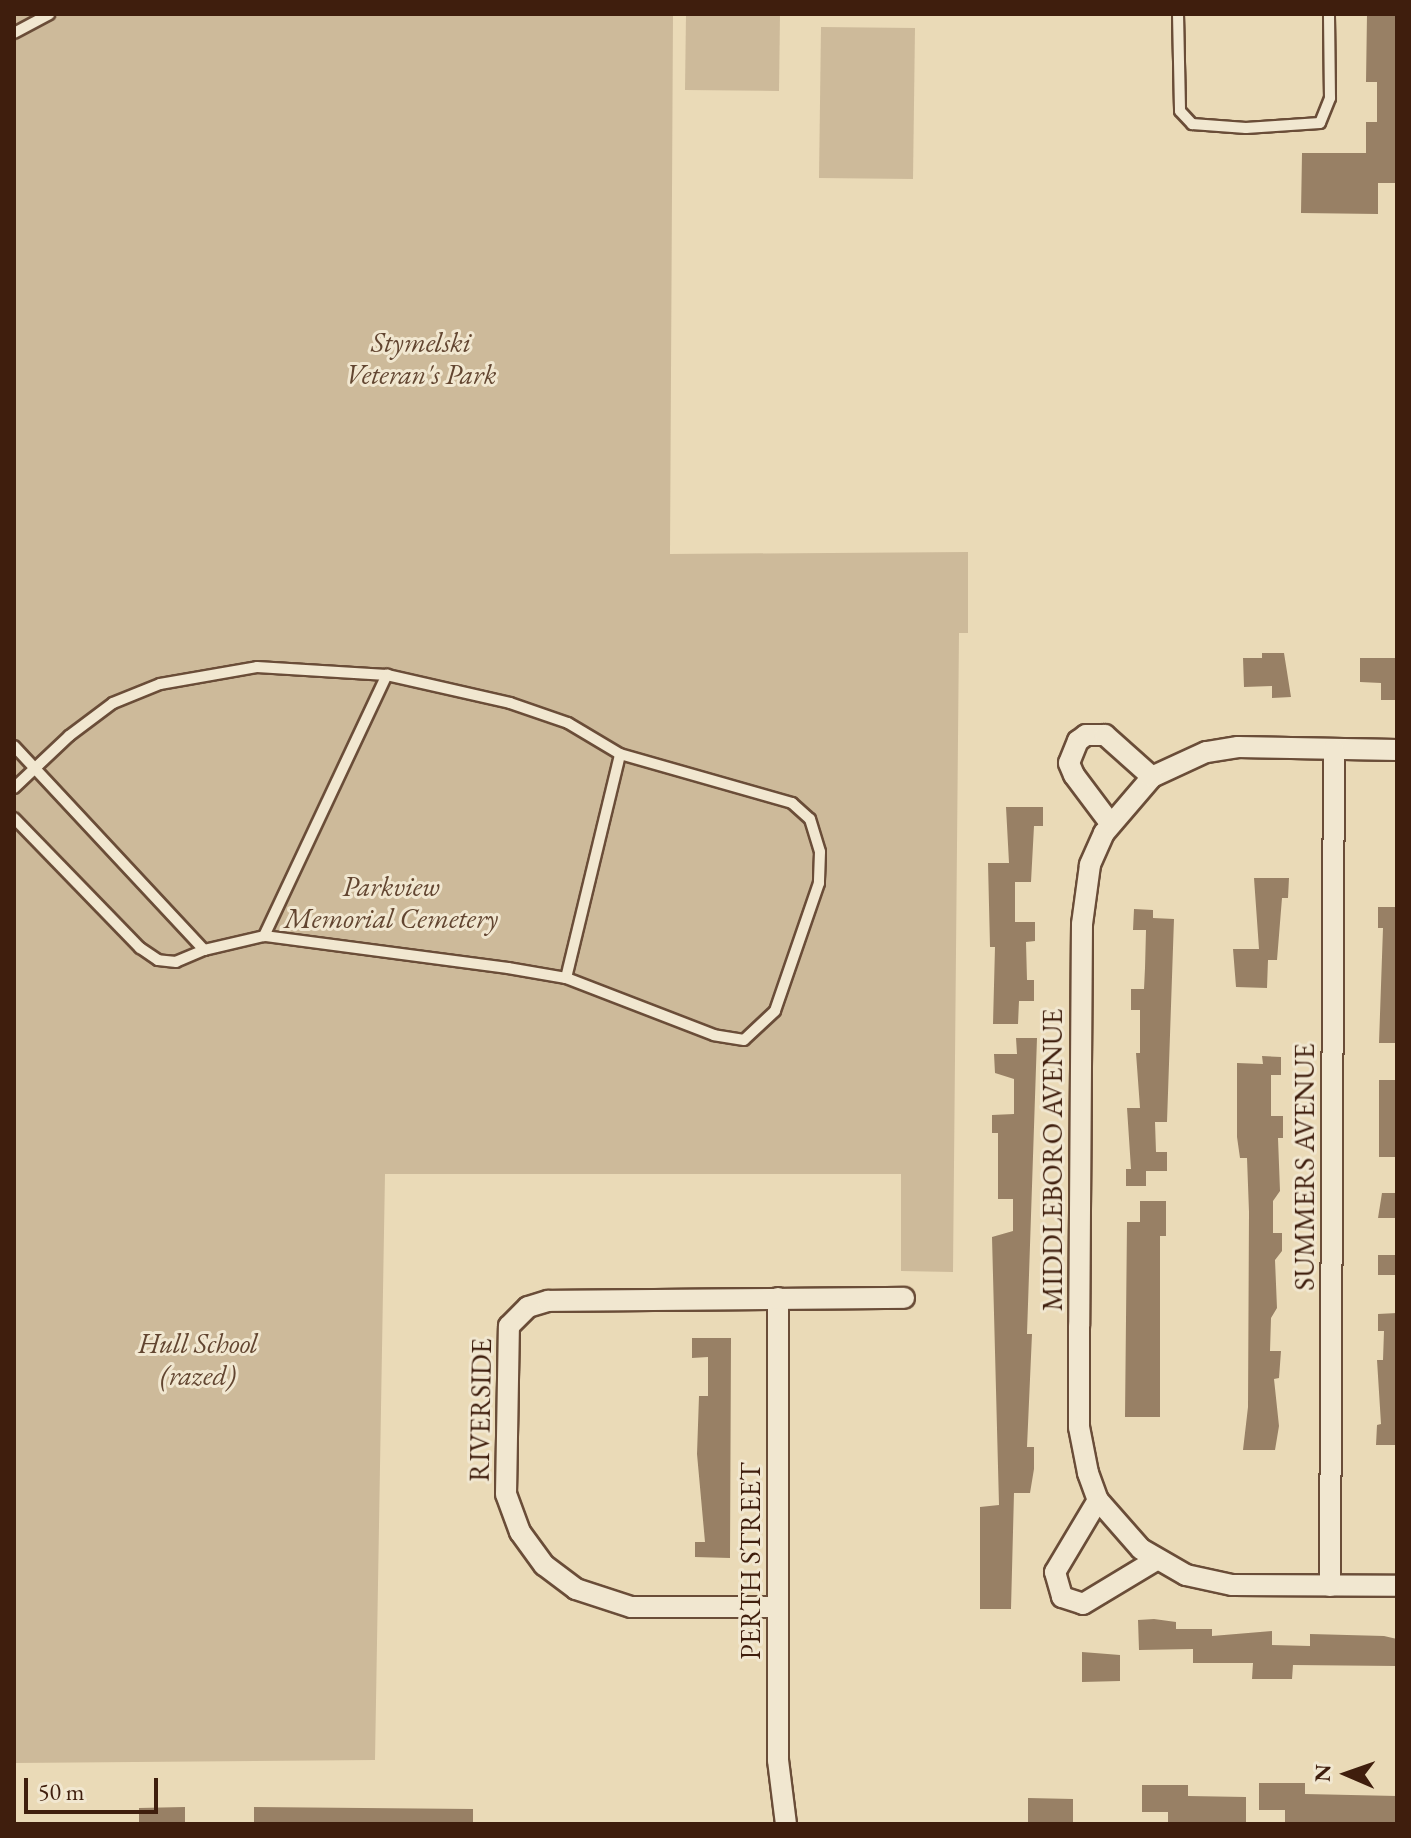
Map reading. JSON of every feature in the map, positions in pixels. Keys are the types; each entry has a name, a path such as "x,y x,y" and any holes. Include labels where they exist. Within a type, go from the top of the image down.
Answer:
{"street":[{"path":"1110,823 1069,763 1078,741 1097,733 1131,754 1152,777"},
{"name":"MIDDLEBORO AVENUE","path":"1397,750 1220,749 1186,758 1152,777 1126,803 1110,823 1090,865 1082,924 1079,1427 1098,1500 1128,1537 1156,1560 1220,1584 1397,1586"},
{"name":"SUMMERS AVENUE","path":"1330,1586 1334,749"},
{"path":"778,1298 904,1298"},
{"name":"RIVERSIDE","path":"778,1298 548,1301 528,1307 513,1320 506,1337 503,1455 506,1494 520,1532 544,1565 576,1589 631,1607 778,1607"},
{"name":"PERTH STREET","path":"778,1298 778,1760 786,1824"},
{"path":"1098,1500 1055,1572 1056,1585 1062,1597 1083,1604 1156,1560"}],"lane":[{"path":"14,33 49,14"},
{"path":"1178,14 1180,111 1192,124 1227,128 1320,123 1330,98 1329,14"},
{"path":"14,788 113,703 160,684 257,667 387,675 510,703 568,723 620,754 792,803 810,819 820,852 819,883 775,1011 744,1040 714,1035 566,978 264,936 204,950 176,962 158,960 140,948 14,818"},
{"path":"264,936 387,675"},
{"path":"14,746 204,950"},
{"path":"566,978 620,754"}],"green space":[{"path":"14,14 673,14 670,554 968,552 968,633 959,633 953,1272 901,1271 901,1174 385,1174 375,1760 14,1763"},
{"path":"686,14 780,14 779,91 685,90"},
{"path":"821,27 915,28 913,179 819,178"}],"building":[{"path":"1367,14 1397,14 1397,183 1378,183 1378,214 1301,213 1302,153 1366,153 1366,122 1377,122 1377,82 1366,82"},
{"path":"1262,653 1284,653 1291,697 1272,698 1272,686 1244,687 1243,658 1262,658"},
{"path":"1360,658 1395,658 1397,700 1381,700 1381,683 1360,682"},
{"path":"1006,807 1043,807 1043,826 1034,826 1031,882 1015,882 1015,922 1035,922 1035,941 1026,942 1027,980 1034,980 1034,1001 1019,1001 1018,1024 993,1024 995,947 990,947 988,863 1009,863"},
{"path":"1254,878 1289,878 1288,898 1282,898 1277,960 1268,960 1267,988 1236,987 1233,949 1259,949"},
{"path":"1378,907 1397,907 1397,1043 1379,1043 1383,928 1378,928"},
{"path":"1134,909 1153,910 1153,918 1174,919 1167,1122 1155,1122 1156,1152 1167,1152 1167,1171 1146,1171 1146,1186 1126,1186 1126,1169 1131,1169 1127,1108 1140,1108 1136,1053 1140,1053 1140,1010 1131,1010 1131,989 1144,989 1145,968 1146,930 1133,930"},
{"path":"1016,1038 1037,1038 1027,1334 1032,1334 1027,1447 1034,1447 1034,1469 1030,1493 1014,1493 1011,1609 980,1609 980,1507 999,1505 992,1237 1013,1231 1013,1199 998,1199 998,1133 992,1133 992,1115 1014,1114 1014,1079 995,1073 994,1054 1017,1054"},
{"path":"1262,1056 1281,1057 1281,1075 1271,1075 1271,1116 1283,1116 1283,1138 1278,1138 1280,1191 1273,1201 1273,1233 1282,1233 1282,1251 1275,1260 1277,1308 1271,1318 1270,1351 1281,1351 1279,1378 1274,1379 1279,1426 1275,1450 1243,1450 1248,1407 1249,1212 1247,1158 1240,1158 1237,1137 1237,1063 1263,1064"},
{"path":"1379,1080 1397,1080 1397,1157 1379,1157"},
{"path":"1382,1193 1397,1193 1397,1218 1378,1218"},
{"path":"1140,1201 1166,1201 1166,1236 1160,1236 1160,1417 1125,1417 1127,1222 1140,1222"},
{"path":"1378,1255 1397,1255 1397,1275 1378,1275"},
{"path":"1397,1313 1397,1445 1376,1445 1377,1425 1381,1424 1377,1360 1383,1360 1384,1331 1378,1331 1378,1314"},
{"path":"692,1338 731,1338 730,1558 695,1557 695,1542 705,1542 697,1454 699,1396 708,1396 708,1357 692,1358"},
{"path":"1138,1620 1176,1622 1176,1629 1212,1629 1212,1636 1272,1631 1272,1645 1310,1646 1310,1634 1384,1636 1397,1639 1397,1666 1293,1665 1292,1679 1252,1679 1253,1663 1193,1663 1193,1649 1139,1650"},
{"path":"1082,1652 1120,1655 1120,1681 1082,1682"},
{"path":"1259,1783 1305,1783 1305,1794 1397,1796 1397,1824 1285,1824 1285,1810 1259,1810"},
{"path":"1142,1785 1188,1785 1188,1796 1246,1797 1246,1824 1168,1824 1168,1812 1142,1812"},
{"path":"1028,1798 1073,1799 1073,1824 1028,1823"},
{"path":"185,1807 185,1824 139,1824 139,1808"},
{"path":"254,1807 473,1809 473,1824 254,1824"}],"park label":[{"name":"Stymelski Veteran's Park","path":"421,358"},
{"name":"Parkview Memorial Cemetery","path":"391,902"},
{"name":"Hull School (razed)","path":"198,1359"}]}
